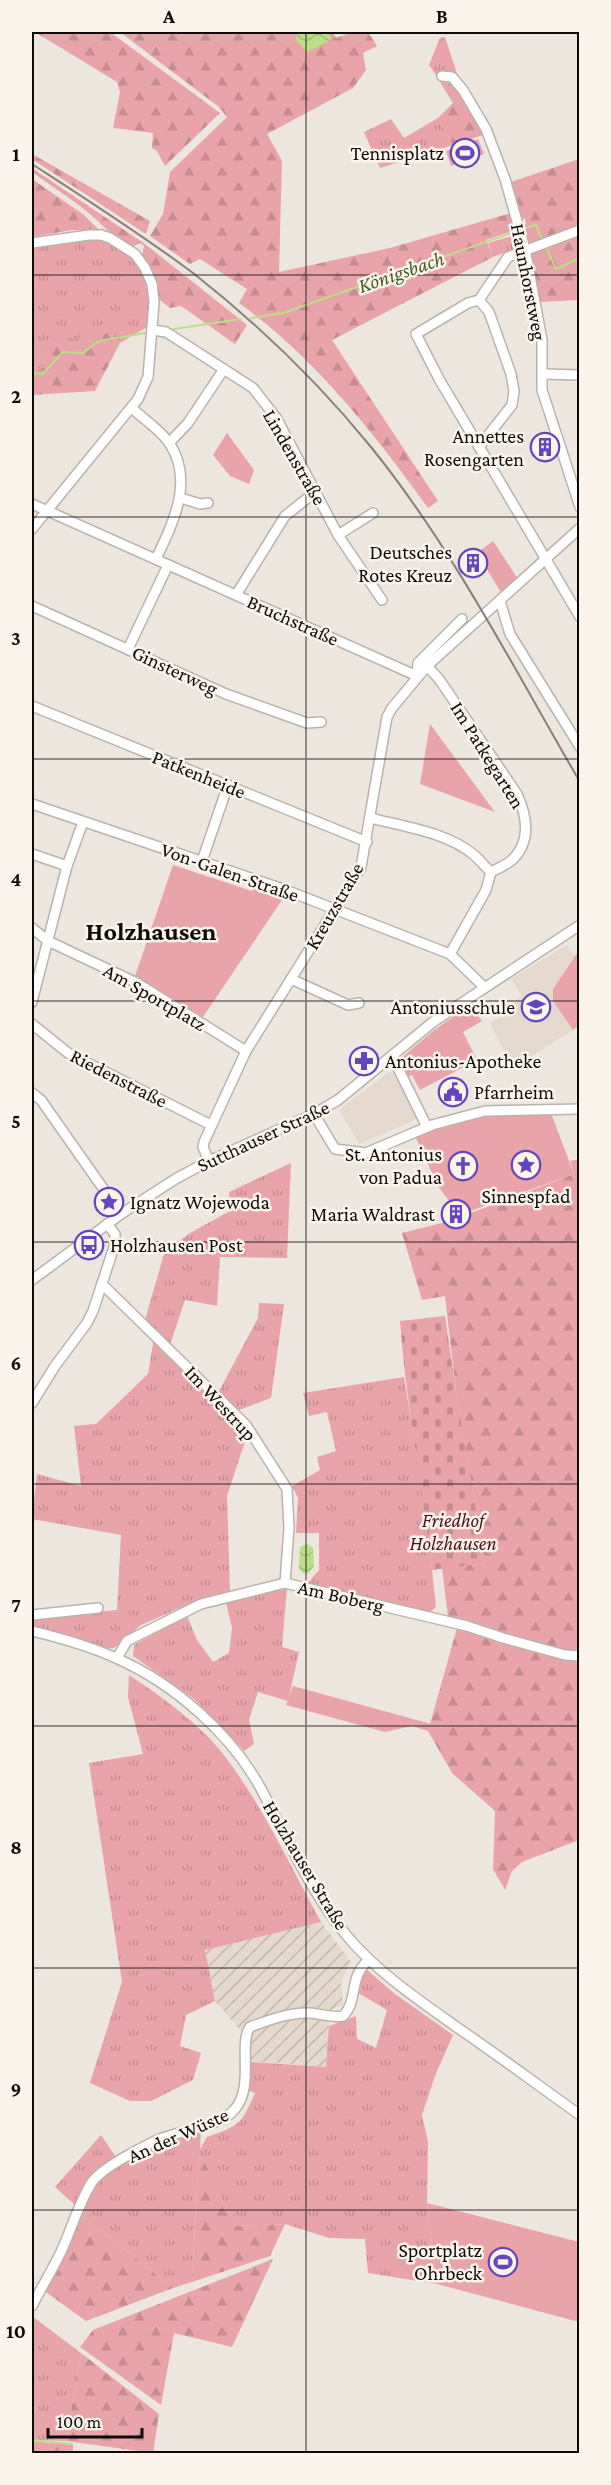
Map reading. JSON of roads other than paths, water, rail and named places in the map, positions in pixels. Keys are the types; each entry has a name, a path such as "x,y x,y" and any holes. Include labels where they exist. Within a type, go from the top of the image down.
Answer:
{"street":[{"name":"Haunhorstweg","path":"442,76 452,77 463,90 486,129 505,179 525,249 542,340 542,390 579,507"},
{"path":"579,230 508,257 479,300 468,303 416,334 439,379 579,617"},
{"path":"32,243 89,235 110,238 135,254 145,268 152,284 154,302 148,377 132,408 45,510 32,529"},
{"path":"479,300 489,312 511,375 514,391 512,405 479,447"},
{"name":"Lindenstraße","path":"152,330 166,332 253,388 277,419 338,535 382,600"},
{"path":"169,443 188,423 224,369"},
{"path":"543,374 579,375"},
{"path":"132,408 169,443 180,468 181,498 174,522 156,559"},
{"path":"236,595 285,516 315,492"},
{"path":"181,498 200,504 208,503"},
{"name":"Bruchstraße","path":"32,504 417,676"},
{"path":"338,535 373,513"},
{"path":"579,528 500,601 510,634 579,747"},
{"path":"128,649 168,565"},
{"name":"Kreuzstraße","path":"209,1161 203,1147 204,1142 246,1051 361,867 387,717 417,676 500,601"},
{"name":"Ginsterweg","path":"32,606 226,694 307,723 321,722"},
{"path":"417,676 418,663 462,619"},
{"name":"Im Patkegarten","path":"427,666 439,679 517,794 526,813 526,835 523,845 511,860 491,872"},
{"name":"Patkenheide","path":"32,706 367,842"},
{"path":"202,861 228,785"},
{"name":"Von-Galen-Straße","path":"32,804 202,861 450,954 484,987"},
{"path":"371,818 426,832 450,842 474,855 491,872 486,890 450,954"},
{"path":"32,1002 67,866 83,822"},
{"path":"32,854 67,866"},
{"name":"Sutthauser Straße","path":"32,1280 121,1214 170,1182 209,1161 314,1114 338,1100 433,1022 579,925"},
{"name":"Am Sportplatz","path":"32,928 48,941 137,983 246,1051"},
{"path":"291,979 348,1005 359,1003"},
{"name":"Riedenstraße","path":"32,1024 68,1053 211,1125"},
{"path":"392,1056 427,1127"},
{"path":"32,1093 41,1100 121,1214"},
{"path":"314,1114 336,1149 364,1153 427,1127 485,1111 579,1109"},
{"path":"32,1403 55,1366 87,1323 115,1244 115,1234 107,1224"},
{"name":"Im Westrup","path":"101,1286 106,1288 179,1358 254,1435 287,1489 289,1528 285,1583"},
{"name":"Am Boberg","path":"117,1658 127,1641 201,1604 285,1583 467,1626 564,1655 579,1656"},
{"path":"32,1616 98,1608"},
{"name":"Holzhauser Straße","path":"32,1631 117,1658 144,1672 187,1703 232,1747 258,1784 328,1911 369,1960 400,1986 579,2115"},
{"name":"An der Wüste","path":"32,2306 63,2247 93,2181 105,2170 169,2134 219,2120 232,2113 241,2099 245,2080 247,2068 245,2038 250,2027 295,2014 343,2016 351,2006 358,1972 369,1960"}],"water":[{"path":"297,32 327,32 331,40 307,52 296,40"},
{"path":"307,1544 313,1548 314,1566 308,1574 299,1569 300,1547"}],"waterway":[{"name":"Königsbach","path":"522,229 536,225 542,239"},
{"name":"Königsbach","path":"251,318 283,313 517,231"},
{"name":"Königsbach","path":"547,249 556,269 580,258"},
{"name":"Königsbach","path":"174,329 241,319"},
{"name":"Königsbach","path":"32,373 43,374 63,352 83,353 99,341 145,333"},
{"path":"32,2440 72,2444"}],"railway":[{"path":"32,164 154,244 217,292 287,355 351,423 401,486 456,568 580,782"}],"place":[{"name":"Tennisplatz","path":"465,153"},
{"name":"Annettes Rosengarten","path":"545,447"},
{"name":"Deutsches Rotes Kreuz","path":"473,563"},
{"name":"Antoniusschule","path":"536,1007"},
{"name":"Antonius-Apotheke","path":"364,1061"},
{"name":"Pfarrheim","path":"453,1092"},
{"name":"Sinnespfad","path":"526,1165"},
{"name":"St. Antonius von Padua","path":"463,1166"},
{"name":"Ignatz Wojewoda","path":"109,1202"},
{"name":"Maria Waldrast","path":"456,1214"},
{"name":"Holzhausen Post","path":"89,1245"},
{"name":"Sportplatz Ohrbeck","path":"503,2262"}],"district":[{"name":"Holzhausen","path":"151,931"}],"park label":[{"name":"Friedhof Holzhausen","path":"453,1532"}]}
